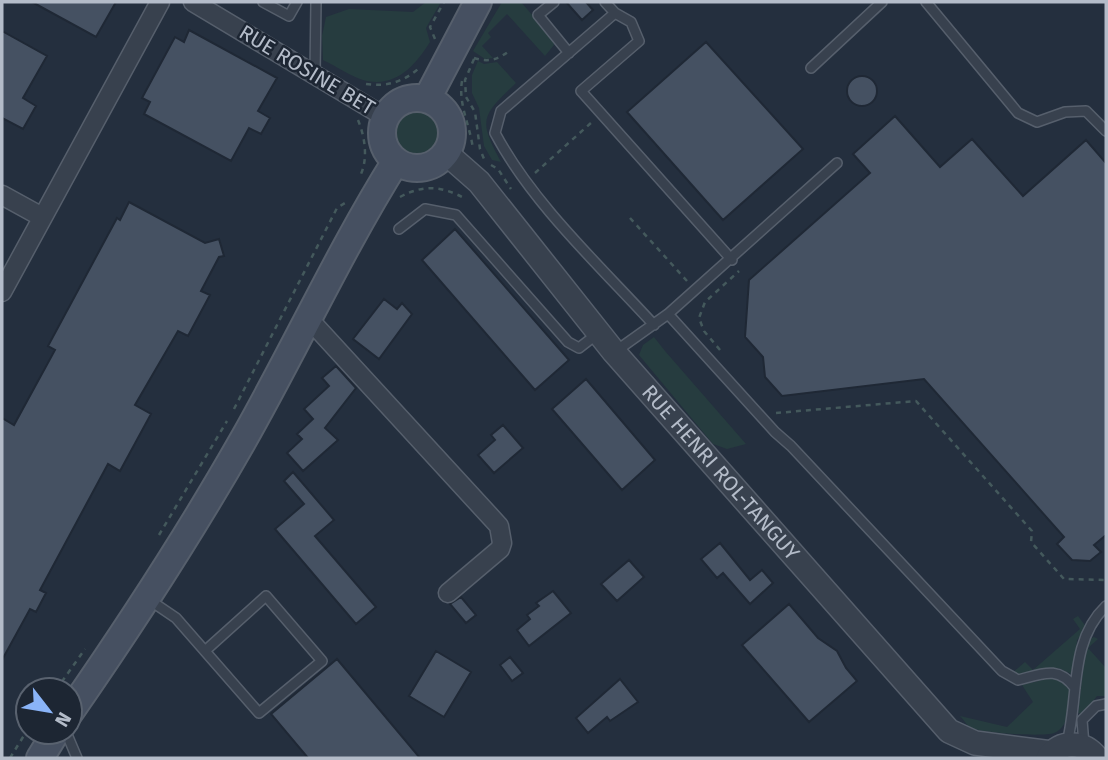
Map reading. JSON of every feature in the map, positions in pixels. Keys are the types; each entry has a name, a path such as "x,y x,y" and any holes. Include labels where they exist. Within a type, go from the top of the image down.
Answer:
{"main road":[{"path":"427,99 450,44 478,2"},
{"path":"415,97 427,99 445,111 453,132 451,144 438,162 428,167 405,167 388,155 382,136 385,117 403,100 415,97"},
{"path":"84,691 147,598 243,440 367,207 396,161"}],"street":[{"path":"2,292 160,2"},
{"name":"RUE ROSINE BET","path":"193,2 385,117"},
{"name":"RUE HENRI ROL-TANGUY","path":"446,153 479,182 614,352 949,731 975,743 1057,753"},
{"path":"2,195 43,217"},
{"path":"308,318 499,527 502,543 500,549 448,593"}],"lane":[{"path":"263,2 289,16 297,2"},
{"path":"315,73 316,2"},
{"path":"554,2 538,15 569,53"},
{"path":"605,2 615,13 631,22 639,41 581,91 732,260"},
{"path":"810,68 882,2"},
{"path":"926,2 1018,113 1037,121 1065,112 1086,111 1106,131"},
{"path":"615,13 500,111 495,133 508,158 526,182 654,324"},
{"path":"614,352 668,314 732,260 837,163"},
{"path":"399,229 425,209 456,215 568,342 579,348 599,332"},
{"path":"668,314 775,432 1002,671 1018,680 1052,672 1067,677 1075,688"},
{"path":"147,598 176,618 259,713 322,660 266,596 206,650"},
{"path":"1057,753 1073,720 1081,647 1094,618 1106,606"},
{"path":"1057,753 1082,720 1096,706 1106,704"}],"path":[{"path":"444,2 430,27 450,44 484,61 495,61 511,50"},
{"path":"450,44 465,79 466,97 475,112 480,149 485,161 498,169 513,191 601,113"},
{"path":"362,174 366,162 362,129 355,114 344,105 350,94 357,83 386,85 407,78 426,62"},
{"path":"158,537 229,418 337,208 352,198"},
{"path":"629,218 705,302"},
{"path":"720,350 704,331 699,318 705,302 749,262 740,252"},
{"path":"769,405 777,414 916,401 1032,531 1031,542 1064,579 1106,580"},
{"path":"66,676 86,649"}],"green space":[{"path":"426,2 441,2 426,28 430,42 418,59 403,73 385,81 374,82 353,76 323,60 322,36 326,17 349,9 413,12"},
{"path":"502,2 521,2 552,38 554,45 545,56 507,14 488,33 491,37 482,46 493,58 485,59 473,51"},
{"path":"478,61 484,64 497,62 516,83 496,104 487,119 486,127 501,162 492,160 484,146 479,108 472,93 472,75"},
{"path":"417,107 434,114 441,131 434,148 417,155 400,148 393,131 400,114"},
{"path":"654,337 746,444 727,449 713,444 639,355 643,345"},
{"path":"1078,616 1087,628 1077,640 1074,675 1058,668 1019,676 1011,674 1025,662 1033,670 1080,629 1073,619"},
{"path":"1089,639 1098,639 1088,648 1106,668 1106,696 1097,696 1083,714 1078,713 1086,646"},
{"path":"1054,677 1062,680 1071,690 1072,704 1064,725 1054,733 1000,733 978,730 969,726 960,716 1007,727 1033,702 1022,685"}],"building":[{"path":"32,2 116,2 96,37"},
{"path":"566,2 586,2 593,10 582,20"},
{"path":"189,30 277,78 258,111 270,118 261,134 249,128 231,161 144,114 150,102 142,98 175,37 184,42"},
{"path":"2,31 47,56 23,98 36,106 23,129 2,118"},
{"path":"706,42 803,149 723,220 627,112"},
{"path":"862,76 868,77 876,85 876,97 868,105 862,106 856,105 848,97 847,91 848,85 856,77"},
{"path":"895,116 940,167 972,139 1023,196 1086,140 1106,163 1106,535 1094,545 1101,552 1090,561 1072,560 1057,544 1064,537 924,379 782,396 765,377 763,357 745,337 749,280 870,173 853,154"},
{"path":"129,202 205,243 219,239 224,256 219,257 201,291 210,295 188,336 178,331 135,405 151,414 120,471 108,464 40,590 46,593 36,612 30,609 2,660 2,418 14,425 55,350 48,346 117,218 120,220"},
{"path":"455,229 569,360 535,390 422,260"},
{"path":"384,299 397,309 402,303 412,314 379,359 353,339"},
{"path":"336,366 356,388 325,428 338,440 303,471 287,453 302,439 297,434 313,419 304,409 329,386 322,378"},
{"path":"586,379 655,460 622,490 552,409"},
{"path":"503,425 523,448 494,473 478,455 495,440 491,435"},
{"path":"293,472 334,520 315,536 376,607 356,624 275,529 304,504 284,481"},
{"path":"720,543 750,580 762,570 773,583 750,604 723,573 717,578 701,559"},
{"path":"629,560 644,577 617,601 601,584"},
{"path":"553,591 571,613 529,646 517,630 530,619 527,615 539,606 536,603"},
{"path":"461,597 476,615 466,623 450,604"},
{"path":"789,604 818,638 837,651 857,681 809,722 742,645"},
{"path":"436,651 471,672 444,717 409,696"},
{"path":"510,657 523,673 512,681 500,665"},
{"path":"337,659 420,758 308,758 271,714"},
{"path":"620,679 638,702 610,721 607,717 588,733 576,718"}]}
